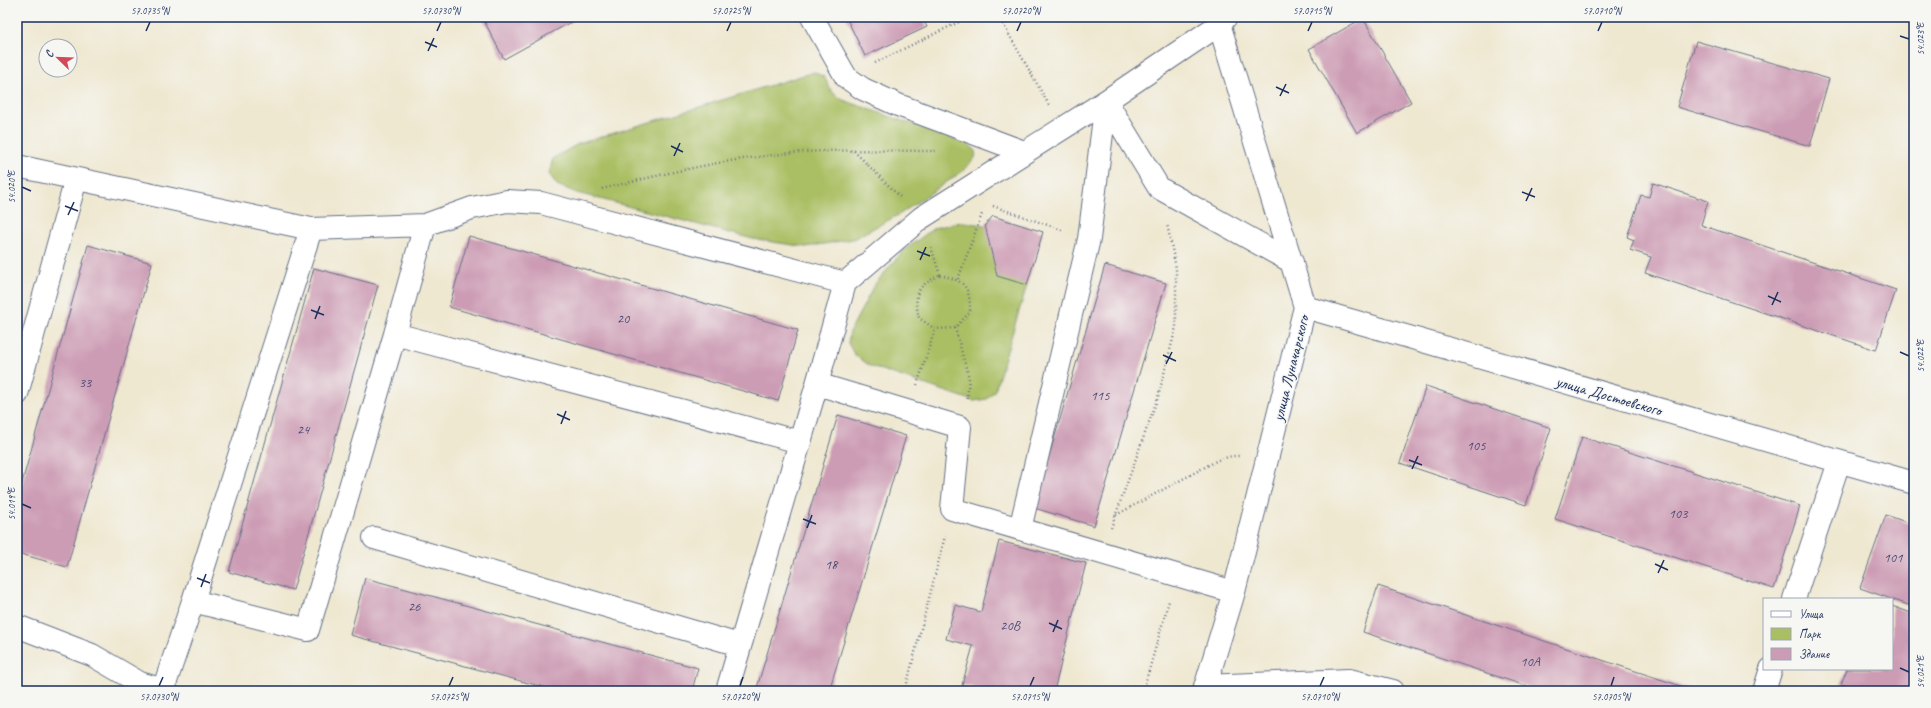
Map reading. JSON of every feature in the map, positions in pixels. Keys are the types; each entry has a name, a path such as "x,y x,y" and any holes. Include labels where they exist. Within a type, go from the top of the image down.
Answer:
{"street":[{"path":"812,17 846,77 863,89 898,105 1024,152"},
{"path":"727,691 739,645 817,384 845,283 921,218 1106,101 1221,19"},
{"name":"улица Луначарского","path":"1204,689 1234,592 1305,307 1221,19"},
{"path":"1106,101 1159,188 1292,262"},
{"path":"1020,529 1089,239 1106,101"},
{"path":"17,166 311,229 425,225 472,208 508,201 541,203 845,283"},
{"path":"17,394 76,178"},
{"path":"193,601 308,630 395,334 425,225"},
{"path":"17,626 92,655 139,687 165,690 311,229"},
{"name":"улица Достоевского","path":"1305,307 1914,483"},
{"path":"395,334 800,442"},
{"path":"817,384 960,427 952,509 1234,592"},
{"path":"1794,598 1839,462"},
{"path":"374,538 739,645"},
{"path":"1764,691 1771,670"},
{"path":"1204,689 1349,680 1393,691"}],"path":[{"path":"846,77 969,17"},
{"path":"999,17 1063,128"},
{"path":"854,151 921,218"},
{"path":"601,189 690,168 775,154 854,151 939,151"},
{"path":"973,184 986,204 1089,239"},
{"path":"1102,553 1158,397 1176,327 1176,268 1159,188"},
{"path":"958,279 986,204"},
{"path":"940,275 958,279 970,294 970,312 955,328 935,330 919,318 915,300 924,282 940,275"},
{"path":"955,328 969,378 969,391 960,427"},
{"path":"908,412 935,330"},
{"path":"1115,515 1218,460 1232,456 1246,457"},
{"path":"905,691 952,509"},
{"path":"1143,691 1177,575"}],"green space":[{"path":"814,72 824,77 832,92 843,100 968,144 976,151 975,158 963,171 900,214 853,239 806,247 753,239 577,193 557,185 549,174 553,158 578,144"},
{"path":"960,222 985,225 1027,285 995,390 987,399 974,401 870,366 854,354 848,343 850,331 875,284 903,251 934,228"}],"building":[{"path":"482,17 580,17 504,59"},
{"path":"846,17 922,17 927,27 865,56"},
{"path":"1363,18 1411,102 1357,133 1309,49"},
{"path":"1696,41 1829,79 1810,146 1677,107"},
{"path":"1653,183 1708,201 1701,225 1896,290 1876,350 1645,273 1651,257 1630,250 1634,240 1627,237 1641,195 1649,197"},
{"path":"993,216 1043,232 1027,285 997,276 985,225"},
{"path":"469,236 798,330 778,401 449,307"},
{"path":"88,245 152,263 67,567 17,553 17,501"},
{"path":"1105,265 1166,283 1094,526 1034,508"},
{"path":"314,268 378,285 293,590 229,572"},
{"path":"1426,386 1551,428 1526,505 1400,463"},
{"path":"838,415 906,436 829,691 756,691"},
{"path":"1582,437 1800,506 1774,589 1555,519"},
{"path":"1886,515 1914,525 1914,607 1893,600 1893,598 1888,598 1860,588"},
{"path":"999,541 1086,563 1054,691 988,691 962,685 973,646 946,639 955,605 981,612"},
{"path":"365,578 698,668 692,691 558,691 350,635"},
{"path":"1378,586 1696,691 1541,691 1363,632"},
{"path":"1893,606 1914,614 1914,691 1862,691 1841,684 1847,670 1893,670"}]}
